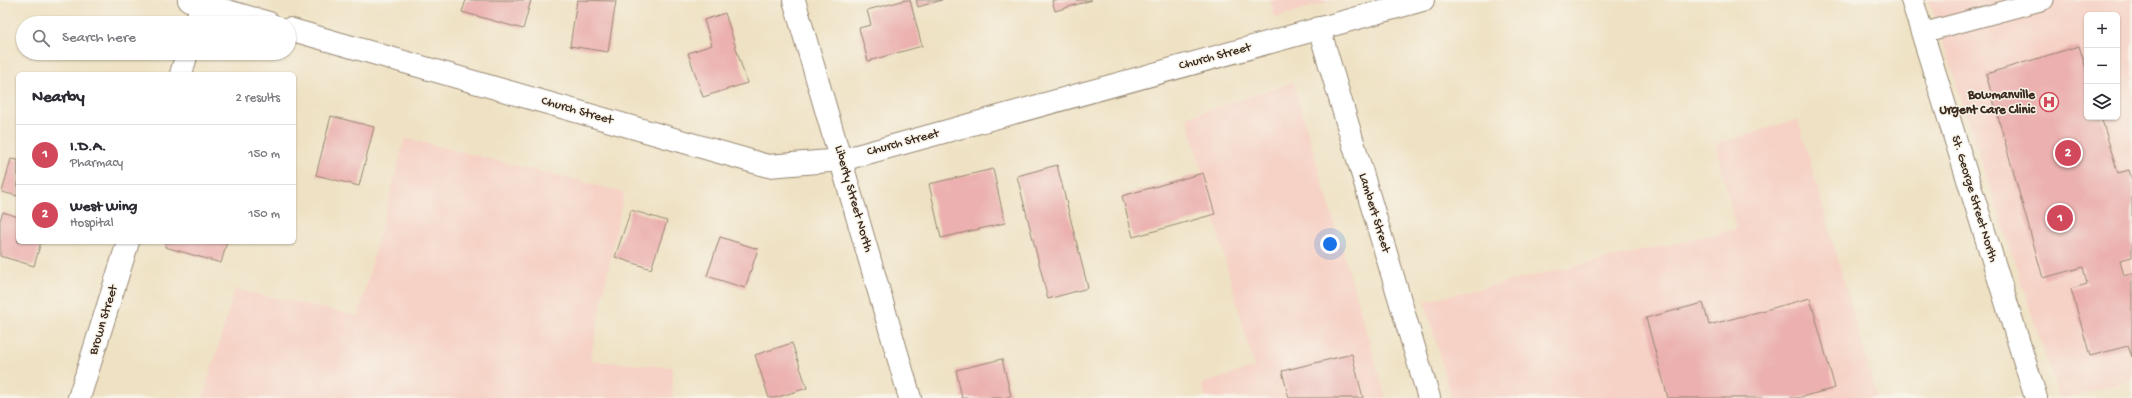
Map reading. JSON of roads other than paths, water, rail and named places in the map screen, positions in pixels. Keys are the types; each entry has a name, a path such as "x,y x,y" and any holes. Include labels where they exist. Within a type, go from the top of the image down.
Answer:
{"street":[{"name":"Liberty Street North","path":"794,0 842,160 910,398"},
{"name":"Church Street","path":"296,31 768,166 842,160 1423,0"},
{"name":"St. George Street North","path":"1912,0 2036,398"},
{"path":"198,7 237,16"},
{"name":"Lambert Street","path":"1319,28 1429,398"},
{"path":"181,72 185,60"},
{"name":"Brown Street","path":"80,398 127,244"}],"lane":[{"path":"1922,33 2044,0"}],"place":[{"name":"Bowmanville Urgent Care Clinic","path":"2049,102"},
{"name":"West Wing","path":"2068,153"},
{"name":"I.D.A.","path":"2060,218"}]}
